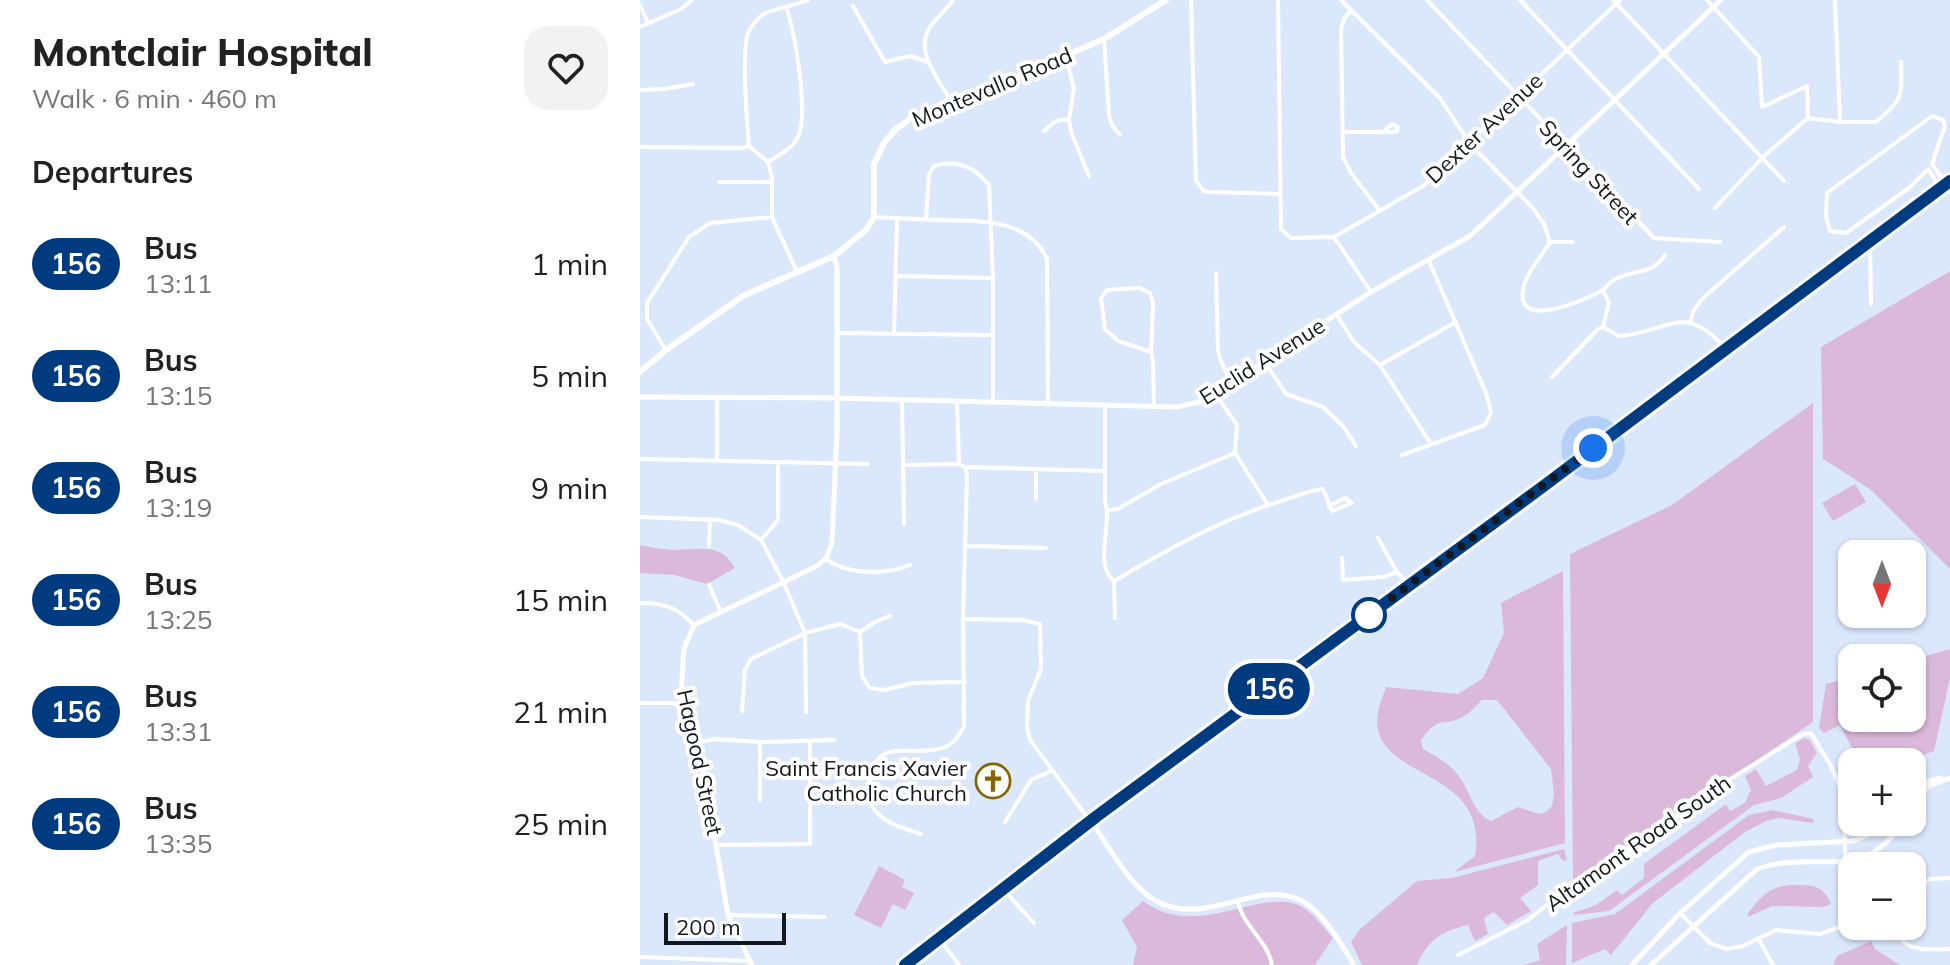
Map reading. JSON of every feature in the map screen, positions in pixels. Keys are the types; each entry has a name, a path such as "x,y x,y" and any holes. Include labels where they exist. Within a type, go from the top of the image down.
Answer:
{"main road":[{"name":"Montevallo Road","path":"874,217 874,164 884,143 896,129 913,117 953,105 1104,39 1166,0"},
{"path":"905,965 1091,821 1945,184"},
{"path":"640,372 743,296 834,256 866,230 874,217"}],"street":[{"path":"640,27 681,9 692,0"},
{"path":"797,272 772,217 772,182 768,162 749,146 747,36 763,14 808,0"},
{"path":"953,0 926,36 924,44 928,62 953,105"},
{"path":"1191,0 1196,181 1204,191 1280,194"},
{"path":"1278,0 1280,223 1285,235 1300,239 1334,237 1371,292"},
{"path":"1341,0 1440,98 1469,142 1544,224 1550,242 1523,287 1522,298 1527,306 1534,311 1544,311 1578,302 1603,290 1620,277 1649,270 1665,255"},
{"name":"Spring Street","path":"1427,0 1654,238 1720,242"},
{"path":"1520,0 1699,189"},
{"path":"1529,0 1529,10"},
{"path":"1707,0 1759,57 1762,107 1807,86 1808,118"},
{"name":"Euclid Avenue","path":"640,397 1188,405 1215,393 1371,292 1470,236 1721,0"},
{"path":"1835,0 1840,122"},
{"path":"1616,1 1784,181"},
{"name":"Dexter Avenue","path":"1334,237 1423,186 1616,1"},
{"path":"640,5 648,23"},
{"path":"853,6 885,62 910,56 928,62"},
{"path":"768,162 796,141 800,131 800,64 787,9"},
{"path":"1351,11 1341,29 1343,157 1380,211"},
{"path":"1104,39 1109,115 1120,135"},
{"path":"1066,56 1074,89 1069,119 1071,132 1089,176"},
{"path":"1715,208 1763,157 1808,118 1876,122 1898,102 1902,94 1901,62"},
{"path":"640,90 693,84"},
{"path":"1932,116 1943,120 1945,126 1930,166 1909,188 1846,233 1830,231 1826,216 1827,193 1932,116"},
{"path":"1044,131 1056,121 1069,119"},
{"path":"1344,132 1384,131"},
{"path":"640,147 749,146"},
{"path":"926,219 929,175 934,166 946,163 967,165 989,185 993,402"},
{"path":"1930,166 1945,184"},
{"path":"719,182 772,182"},
{"path":"666,350 647,319 647,303 689,237 710,223 772,217"},
{"path":"874,217 991,221 1011,227 1041,245 1047,259 1048,404"},
{"path":"894,334 897,218"},
{"path":"1690,322 1703,298 1784,227"},
{"path":"1869,240 1871,304"},
{"path":"1550,242 1573,242"},
{"path":"640,603 667,605 684,614 694,625 826,559 832,543 835,463 837,268 834,256"},
{"path":"1402,455 1485,425 1491,412 1429,261"},
{"path":"1216,273 1218,349 1231,382"},
{"path":"896,276 993,278"},
{"path":"1151,352 1118,341 1105,329 1101,298 1107,290 1140,288 1150,293 1153,303 1151,352 1154,405"},
{"path":"1552,377 1603,327 1609,303 1603,290"},
{"path":"1336,314 1354,342 1380,365 1432,444"},
{"path":"1380,365 1456,322"},
{"path":"1603,327 1611,334 1625,336 1669,323 1690,322 1710,333 1726,349"},
{"path":"837,333 992,335"},
{"path":"1265,362 1286,394 1323,407 1343,426 1356,446"},
{"path":"1215,393 1237,425 1235,453 1268,505"},
{"path":"717,398 717,461"},
{"path":"902,400 904,524"},
{"path":"921,834 886,820 873,810 869,802 870,772 878,760 891,752 941,749 955,741 964,723 963,619 967,546 957,402"},
{"path":"1105,405 1105,502 1108,510 1104,521 1105,568 1114,581 1115,618"},
{"path":"1108,510 1118,509 1161,484 1235,453"},
{"path":"640,459 868,464"},
{"path":"761,540 778,520 778,462"},
{"path":"903,465 1105,471"},
{"path":"1036,469 1036,499"},
{"path":"1114,581 1188,538 1229,518 1268,505 1322,489 1329,506 1332,511 1352,503 1345,498 1329,506"},
{"path":"640,517 710,519 738,525 761,540 805,633 806,712"},
{"path":"709,546 710,519"},
{"path":"1378,538 1397,572 1409,585"},
{"path":"967,546 1046,548"},
{"path":"1342,558 1343,580 1383,577 1397,572"},
{"path":"826,559 844,570 896,571 910,565"},
{"path":"709,585 720,610"},
{"path":"860,632 890,616"},
{"path":"963,619 1022,620 1040,624 1041,669 1028,701 1030,740 1138,887 1157,902 1177,909 1201,911 1271,894 1298,899 1334,931 1354,965"},
{"path":"742,711 748,662 805,633 840,624 860,632"},
{"name":"Hagood Street","path":"694,625 684,649 681,696 700,742 728,915 751,963"},
{"path":"860,632 862,676 870,688 884,690 913,683 965,682"},
{"path":"640,703 672,703 684,707"},
{"name":"Altamont Road South","path":"1458,955 1528,920 1555,898 1585,882 1714,789 1801,735 1810,733 1816,737 1840,783 1844,843"},
{"path":"700,742 715,739 760,742 834,740"},
{"path":"760,742 760,800"},
{"path":"718,845 810,844 810,742"},
{"path":"1005,822 1031,780 1051,771"},
{"path":"1926,781 1950,778"},
{"path":"1926,789 1950,778"},
{"path":"1632,965 1680,913 1735,862 1754,850 1776,845 1844,843 1866,836"},
{"path":"1874,852 1894,836"},
{"path":"1844,843 1844,852"},
{"path":"1651,965 1757,869 1778,863 1838,861"},
{"path":"1926,882 1950,878"},
{"path":"1003,889 1034,923"},
{"path":"1238,902 1241,916 1269,955 1272,965"},
{"path":"1680,913 1710,943 1723,949 1740,948 1780,929 1809,934 1838,928"},
{"path":"728,915 824,917"},
{"path":"939,938 959,965"},
{"path":"1758,938 1773,965"},
{"path":"1899,940 1909,947 1950,949"},
{"path":"640,957 689,962 728,958 751,963"}],"shaded area":[{"path":"1950,271 1950,569 1926,545 1926,540 1921,540 1870,489 1823,459 1821,347"},
{"path":"1813,403 1813,722 1573,885 1570,554 1672,505"},
{"path":"1855,484 1866,502 1833,521 1822,503"},
{"path":"640,545 672,550 708,549 723,554 735,568 707,584 674,575 640,573"},
{"path":"1563,571 1565,843 1454,872 1475,856 1475,829 1467,808 1453,792 1400,759 1386,746 1378,730 1378,713 1386,687 1458,694 1483,678 1504,633 1501,603","holes":["1482,700 1497,700 1551,769 1554,794 1552,806 1546,812 1539,814 1518,807 1491,821 1477,809 1454,771 1423,749 1421,740 1436,724 1461,718"]},
{"path":"1950,649 1950,678 1934,751 1926,754 1926,748 1852,748 1844,732 1926,732 1926,656"},
{"path":"1838,681 1838,726 1824,733 1819,728 1826,684"},
{"path":"1804,738 1810,740 1817,753 1808,766 1813,777 1781,798 1754,805 1609,911 1574,915 1596,905 1617,890 1622,895 1644,878 1644,864 1726,804 1730,811 1745,803 1751,790 1745,776 1756,769 1766,786 1797,770 1800,759 1795,743"},
{"path":"1772,810 1814,819 1813,823 1778,818 1745,832 1653,903 1611,955 1605,949 1572,963 1572,923 1615,914 1749,815"},
{"path":"1564,849 1567,861 1558,854 1538,861 1538,885 1520,898 1531,911 1507,925 1494,912 1484,918 1488,934 1475,941 1468,925 1450,931 1431,943 1417,965 1362,965 1351,942 1359,930 1417,881 1452,878"},
{"path":"879,866 905,880 902,887 914,893 905,910 893,904 881,928 854,915"},
{"path":"1810,885 1820,889 1831,904 1823,907 1772,906 1748,917 1748,913 1766,894 1775,888"},
{"path":"1143,901 1171,914 1185,916 1213,914 1267,903 1291,903 1311,914 1333,938 1315,965 1133,965 1137,947 1122,920"},
{"path":"1567,925 1566,965 1524,965 1540,960 1537,944"},
{"path":"1871,941 1875,949 1900,965 1833,965 1837,956"}],"bus line":[{"name":"156","path":"905,965 1097,816 1950,181"}],"place":[{"name":"Saint Francis Xavier Catholic Church","path":"993,781"}],"route":[{"path":"1369,615 1593,448"}]}
